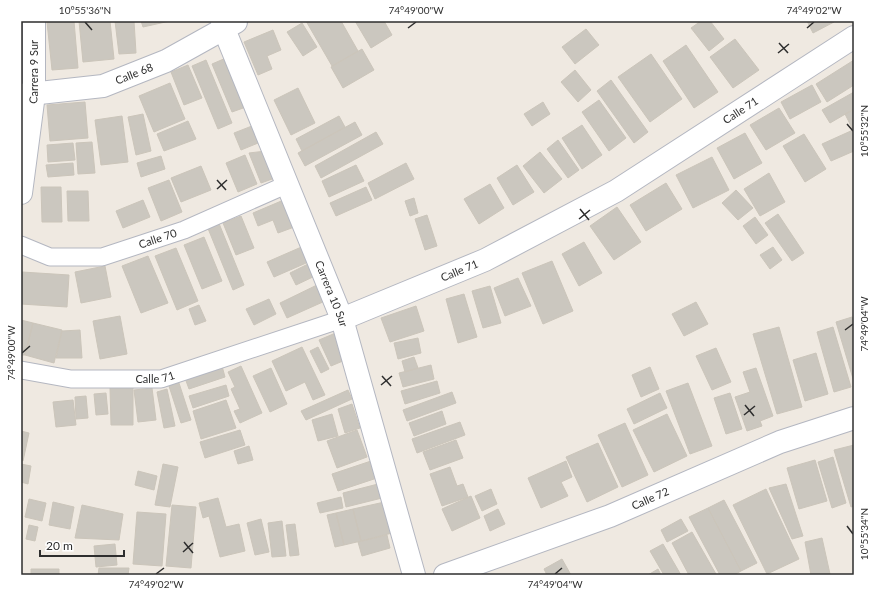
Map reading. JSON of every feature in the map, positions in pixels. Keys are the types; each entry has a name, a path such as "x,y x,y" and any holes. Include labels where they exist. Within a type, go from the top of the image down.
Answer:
{"street":[{"name":"Carrera 9 Sur","path":"21,193 34,21"},
{"name":"Calle 68","path":"28,95 103,86 166,61 228,24"},
{"name":"Carrera 10 Sur","path":"228,24 288,184 342,319 414,575"},
{"name":"Calle 71","path":"342,319 485,260 616,191 854,37"},
{"name":"Calle 72","path":"445,575 610,516 780,442 854,418"}],"lane":[{"name":"Calle 70","path":"21,245 50,257 102,256 184,230 288,184"},
{"name":"Calle 71","path":"21,370 71,379 161,379 342,319"}],"building":[{"path":"21,21 23,21 24,85 21,86"},
{"path":"74,21 78,68 52,70 47,22"},
{"path":"79,21 110,21 114,59 83,62"},
{"path":"115,21 134,21 136,53 119,54"},
{"path":"141,21 170,21 143,27"},
{"path":"306,21 341,21 358,51 332,66"},
{"path":"355,21 384,21 392,35 371,48"},
{"path":"701,21 710,21 724,39 709,51 691,28"},
{"path":"807,21 834,21 834,22 813,33"},
{"path":"302,23 317,47 303,56 287,32"},
{"path":"586,29 599,45 575,64 562,47"},
{"path":"273,30 281,50 267,56 272,69 258,75 244,42"},
{"path":"735,39 759,70 733,88 710,57"},
{"path":"686,45 718,92 694,108 663,61"},
{"path":"362,49 374,70 343,88 331,67"},
{"path":"651,54 682,99 650,122 618,77"},
{"path":"226,58 246,107 232,112 212,64"},
{"path":"206,60 232,123 218,129 192,66"},
{"path":"854,60 854,85 827,102 816,84"},
{"path":"188,65 202,98 184,105 171,72"},
{"path":"575,70 591,90 578,102 561,82"},
{"path":"611,80 648,132 634,143 597,91"},
{"path":"170,83 185,119 154,132 139,96"},
{"path":"812,85 821,102 790,119 781,102"},
{"path":"298,88 315,123 291,135 274,100"},
{"path":"854,92 854,109 830,123 822,110"},
{"path":"599,100 626,138 609,151 582,112"},
{"path":"85,102 88,138 50,141 47,105"},
{"path":"543,102 550,114 532,126 524,114"},
{"path":"779,108 795,133 766,150 750,125"},
{"path":"854,110 854,130 853,130 845,114"},
{"path":"143,114 151,151 136,155 128,117"},
{"path":"122,116 128,162 101,165 95,120"},
{"path":"339,116 345,127 302,151 296,139"},
{"path":"188,121 196,139 164,151 157,134"},
{"path":"355,122 362,135 305,166 298,153"},
{"path":"257,124 263,141 241,150 234,133"},
{"path":"582,125 602,155 582,169 562,138"},
{"path":"853,130 854,151 831,161 822,144"},
{"path":"376,132 383,144 321,178 315,166"},
{"path":"745,133 762,163 734,179 717,148"},
{"path":"804,134 826,169 805,182 783,146"},
{"path":"558,140 579,170 568,178 547,149"},
{"path":"92,142 95,173 78,174 76,143"},
{"path":"73,143 75,160 48,162 47,145"},
{"path":"266,151 275,178 261,183 249,153"},
{"path":"540,152 562,179 544,193 523,166"},
{"path":"245,155 257,184 238,192 226,163"},
{"path":"161,156 165,169 141,177 137,163"},
{"path":"712,157 729,190 693,208 676,175"},
{"path":"73,163 74,175 48,177 46,165"},
{"path":"406,163 414,179 375,199 368,183"},
{"path":"356,165 364,181 329,197 322,181"},
{"path":"517,165 534,192 513,205 497,178"},
{"path":"201,166 211,190 181,202 171,178"},
{"path":"769,173 785,202 760,216 744,189"},
{"path":"169,180 182,212 161,221 148,188"},
{"path":"666,183 682,209 646,231 630,205"},
{"path":"490,184 504,208 479,224 464,199"},
{"path":"41,187 61,187 62,222 42,222"},
{"path":"366,187 372,200 336,216 330,203"},
{"path":"736,190 753,208 738,220 722,203"},
{"path":"67,191 88,191 89,221 68,221"},
{"path":"414,198 418,213 410,216 405,201"},
{"path":"286,199 297,226 278,233 273,220 258,226 253,213"},
{"path":"143,200 150,217 123,228 116,211"},
{"path":"617,207 641,242 614,260 590,226"},
{"path":"778,214 804,253 792,261 765,223"},
{"path":"427,215 437,246 425,250 415,219"},
{"path":"241,216 254,248 236,255 223,223"},
{"path":"755,217 768,235 756,244 743,226"},
{"path":"218,221 244,285 233,290 207,226"},
{"path":"204,237 222,281 202,289 184,245"},
{"path":"584,242 602,273 579,286 562,254"},
{"path":"306,245 313,260 274,277 267,262"},
{"path":"773,247 782,260 770,269 760,255"},
{"path":"176,248 198,301 177,310 155,256"},
{"path":"148,256 168,303 141,313 122,266"},
{"path":"552,261 573,311 543,324 522,273"},
{"path":"312,262 317,275 296,285 290,273"},
{"path":"105,266 111,297 81,303 75,272"},
{"path":"22,272 69,275 67,307 21,304"},
{"path":"518,278 531,306 505,316 494,288"},
{"path":"317,285 325,301 287,318 280,303"},
{"path":"490,286 501,323 483,328 472,291"},
{"path":"464,294 477,337 458,343 446,299"},
{"path":"269,299 276,314 254,325 246,309"},
{"path":"696,302 708,324 684,336 672,314"},
{"path":"199,305 206,321 195,325 189,309"},
{"path":"416,306 424,331 390,342 381,318"},
{"path":"120,316 127,354 100,359 93,321"},
{"path":"852,317 854,323 854,382 836,322"},
{"path":"21,320 33,323 25,355 21,355"},
{"path":"33,323 62,330 54,363 25,355"},
{"path":"779,327 802,407 777,414 753,334"},
{"path":"833,327 851,387 834,392 817,332"},
{"path":"80,330 82,358 56,358 62,331"},
{"path":"338,332 350,358 331,366 319,340"},
{"path":"418,338 421,353 398,359 394,343"},
{"path":"302,347 325,395 313,400 305,382 286,391 272,361"},
{"path":"318,347 329,369 321,373 310,351"},
{"path":"716,348 731,382 712,390 696,356"},
{"path":"816,353 828,394 805,401 793,360"},
{"path":"414,357 418,368 405,372 402,361"},
{"path":"431,365 434,379 403,387 399,373"},
{"path":"222,366 225,377 189,389 185,378"},
{"path":"241,366 262,413 240,423 234,411 240,409 231,389 235,387 228,372"},
{"path":"650,367 659,389 641,397 632,375"},
{"path":"271,368 287,404 270,412 253,376"},
{"path":"756,368 773,416 760,421 762,426 747,431 735,397 750,392 743,372"},
{"path":"178,380 191,420 181,423 168,383"},
{"path":"437,381 440,393 405,404 401,391"},
{"path":"688,383 712,446 690,454 666,391"},
{"path":"226,385 229,396 193,408 189,396"},
{"path":"110,388 133,388 133,425 111,425"},
{"path":"152,388 156,420 138,422 134,390"},
{"path":"167,389 175,426 164,428 157,392"},
{"path":"348,390 352,399 306,420 301,411"},
{"path":"452,392 456,403 407,421 403,410"},
{"path":"106,393 108,414 96,415 94,394"},
{"path":"660,393 667,408 634,424 627,409"},
{"path":"730,393 742,429 726,434 714,398"},
{"path":"86,396 88,418 76,419 75,397"},
{"path":"73,400 76,425 56,427 53,402"},
{"path":"226,400 236,428 201,439 193,411"},
{"path":"352,404 360,428 345,433 338,409"},
{"path":"442,411 446,424 414,436 409,423"},
{"path":"332,414 338,436 318,441 312,420"},
{"path":"667,414 687,456 654,472 633,430"},
{"path":"460,422 465,435 417,453 412,439"},
{"path":"625,423 648,475 622,487 598,435"},
{"path":"240,430 245,445 205,458 200,442"},
{"path":"357,430 367,457 337,468 327,441"},
{"path":"21,431 29,433 23,461 21,460"},
{"path":"456,440 463,458 430,470 423,452"},
{"path":"598,443 618,487 587,502 566,457"},
{"path":"854,445 854,506 851,507 834,450"},
{"path":"249,446 253,460 238,464 234,451"},
{"path":"833,457 846,503 832,508 818,462"},
{"path":"815,460 827,501 799,509 787,468"},
{"path":"371,461 377,478 338,491 332,474"},
{"path":"566,461 572,477 561,482 568,496 541,508 528,478"},
{"path":"21,464 31,466 28,484 21,482"},
{"path":"163,464 178,467 170,507 155,505"},
{"path":"450,467 457,486 463,484 468,497 442,506 430,474"},
{"path":"138,471 157,476 154,490 135,485"},
{"path":"378,484 382,498 346,507 343,493"},
{"path":"786,484 803,536 792,539 769,488"},
{"path":"491,489 497,504 482,511 475,496"},
{"path":"766,489 799,559 767,574 733,505"},
{"path":"471,496 480,518 452,531 442,509"},
{"path":"341,497 343,508 320,513 317,503"},
{"path":"218,498 226,527 239,524 245,551 220,557 209,516 203,518 199,503"},
{"path":"29,499 46,503 42,521 25,517"},
{"path":"724,500 757,563 741,571 708,508"},
{"path":"389,501 396,532 361,541 353,509"},
{"path":"53,502 74,507 70,529 49,525"},
{"path":"82,505 123,514 119,540 75,538"},
{"path":"172,505 196,507 191,568 166,566"},
{"path":"708,508 741,571 734,575 720,575 689,517"},
{"path":"353,509 361,541 344,545 336,513"},
{"path":"498,509 505,524 490,531 484,516"},
{"path":"137,512 166,514 162,566 133,564"},
{"path":"336,513 344,545 335,547 327,515"},
{"path":"261,519 269,552 255,555 247,523"},
{"path":"681,519 688,531 667,542 661,530"},
{"path":"282,521 286,556 272,557 268,523"},
{"path":"295,524 299,555 290,556 286,525"},
{"path":"29,525 38,527 35,541 26,539"},
{"path":"692,532 716,574 689,575 672,543"},
{"path":"387,535 390,548 362,556 358,542"},
{"path":"822,538 830,574 811,575 805,542"},
{"path":"115,544 117,565 96,567 94,546"},
{"path":"663,544 681,575 664,575 650,551"},
{"path":"562,559 571,575 547,575 544,569"},
{"path":"99,568 129,568 128,575 98,575"},
{"path":"31,569 59,569 59,575 31,575"},
{"path":"658,569 661,575 648,575"}]}
